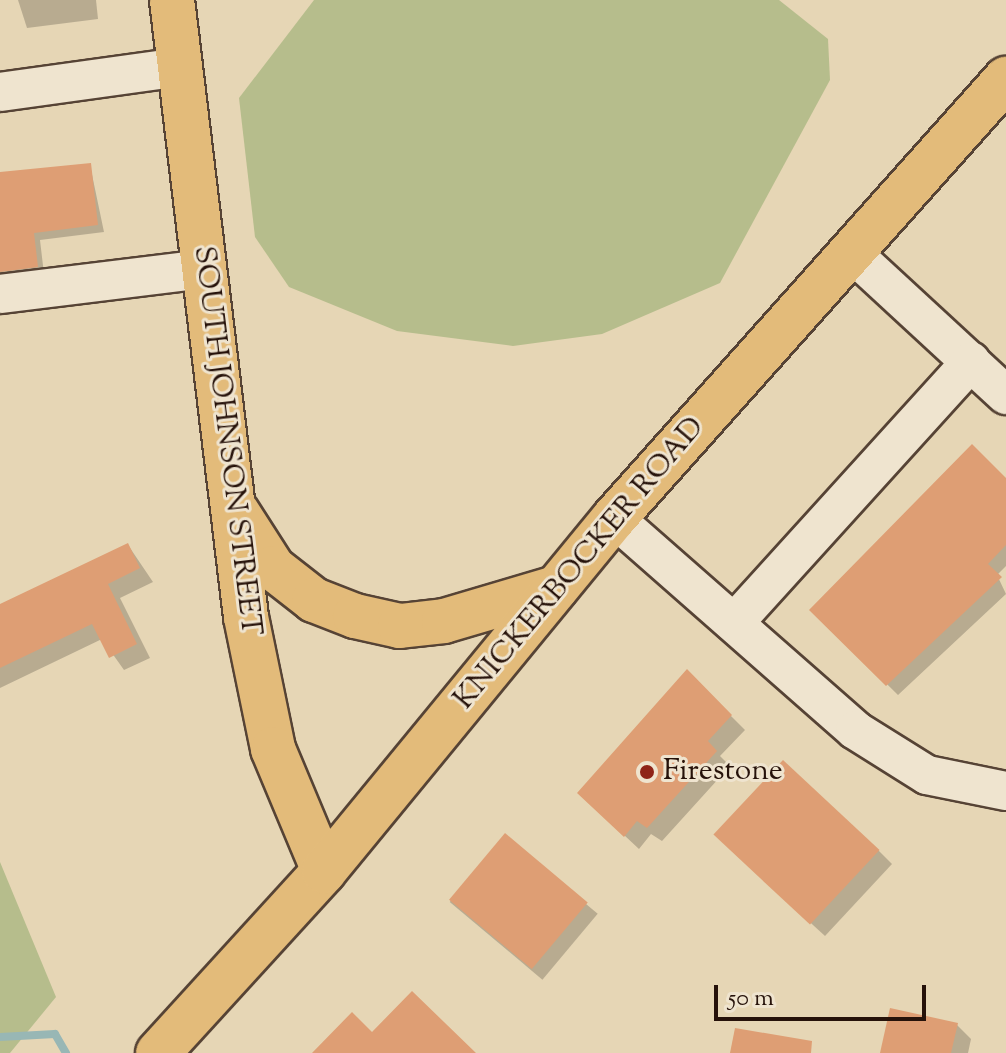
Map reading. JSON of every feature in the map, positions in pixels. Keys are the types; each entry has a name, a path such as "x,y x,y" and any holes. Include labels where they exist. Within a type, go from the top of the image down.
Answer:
{"main road":[{"name":"SOUTH JOHNSON STREET","path":"172,0 232,505 273,749 324,871"},
{"name":"KNICKERBOCKER ROAD","path":"158,1053 324,871 614,518 1006,79"},
{"path":"232,505 273,568 314,600 355,616 400,626 444,621 556,588"}],"street":[{"path":"0,92 180,67"},
{"path":"851,252 1006,395"},
{"path":"0,294 204,269"},
{"path":"734,623 971,362"},
{"path":"614,518 855,730 915,767 986,793 1006,791"}],"green space":[{"path":"314,0 779,0 828,39 830,80 720,283 602,334 513,346 397,331 289,287 255,237 239,98"},
{"path":"0,862 56,997 10,1053 0,1053"}],"building":[{"path":"91,163 98,225 34,233 38,267 0,272 0,172"},
{"path":"972,444 1006,478 1006,545 988,564 1002,577 886,686 809,610"},
{"path":"128,543 140,568 108,584 137,644 109,658 92,624 0,668 0,604"},
{"name":"Firestone","path":"687,669 732,715 708,741 717,751 647,828 637,821 624,837 577,793"},
{"path":"783,760 880,850 810,925 713,835"},
{"path":"505,833 588,902 532,969 449,900"},
{"path":"412,991 476,1053 312,1053 352,1012 372,1032"},
{"path":"890,1008 958,1023 951,1053 880,1053"},
{"path":"735,1028 812,1041 811,1053 730,1053"}],"waterway":[{"path":"0,1037 55,1034 66,1053"}],"place":[{"name":"Firestone","path":"647,772"}]}
